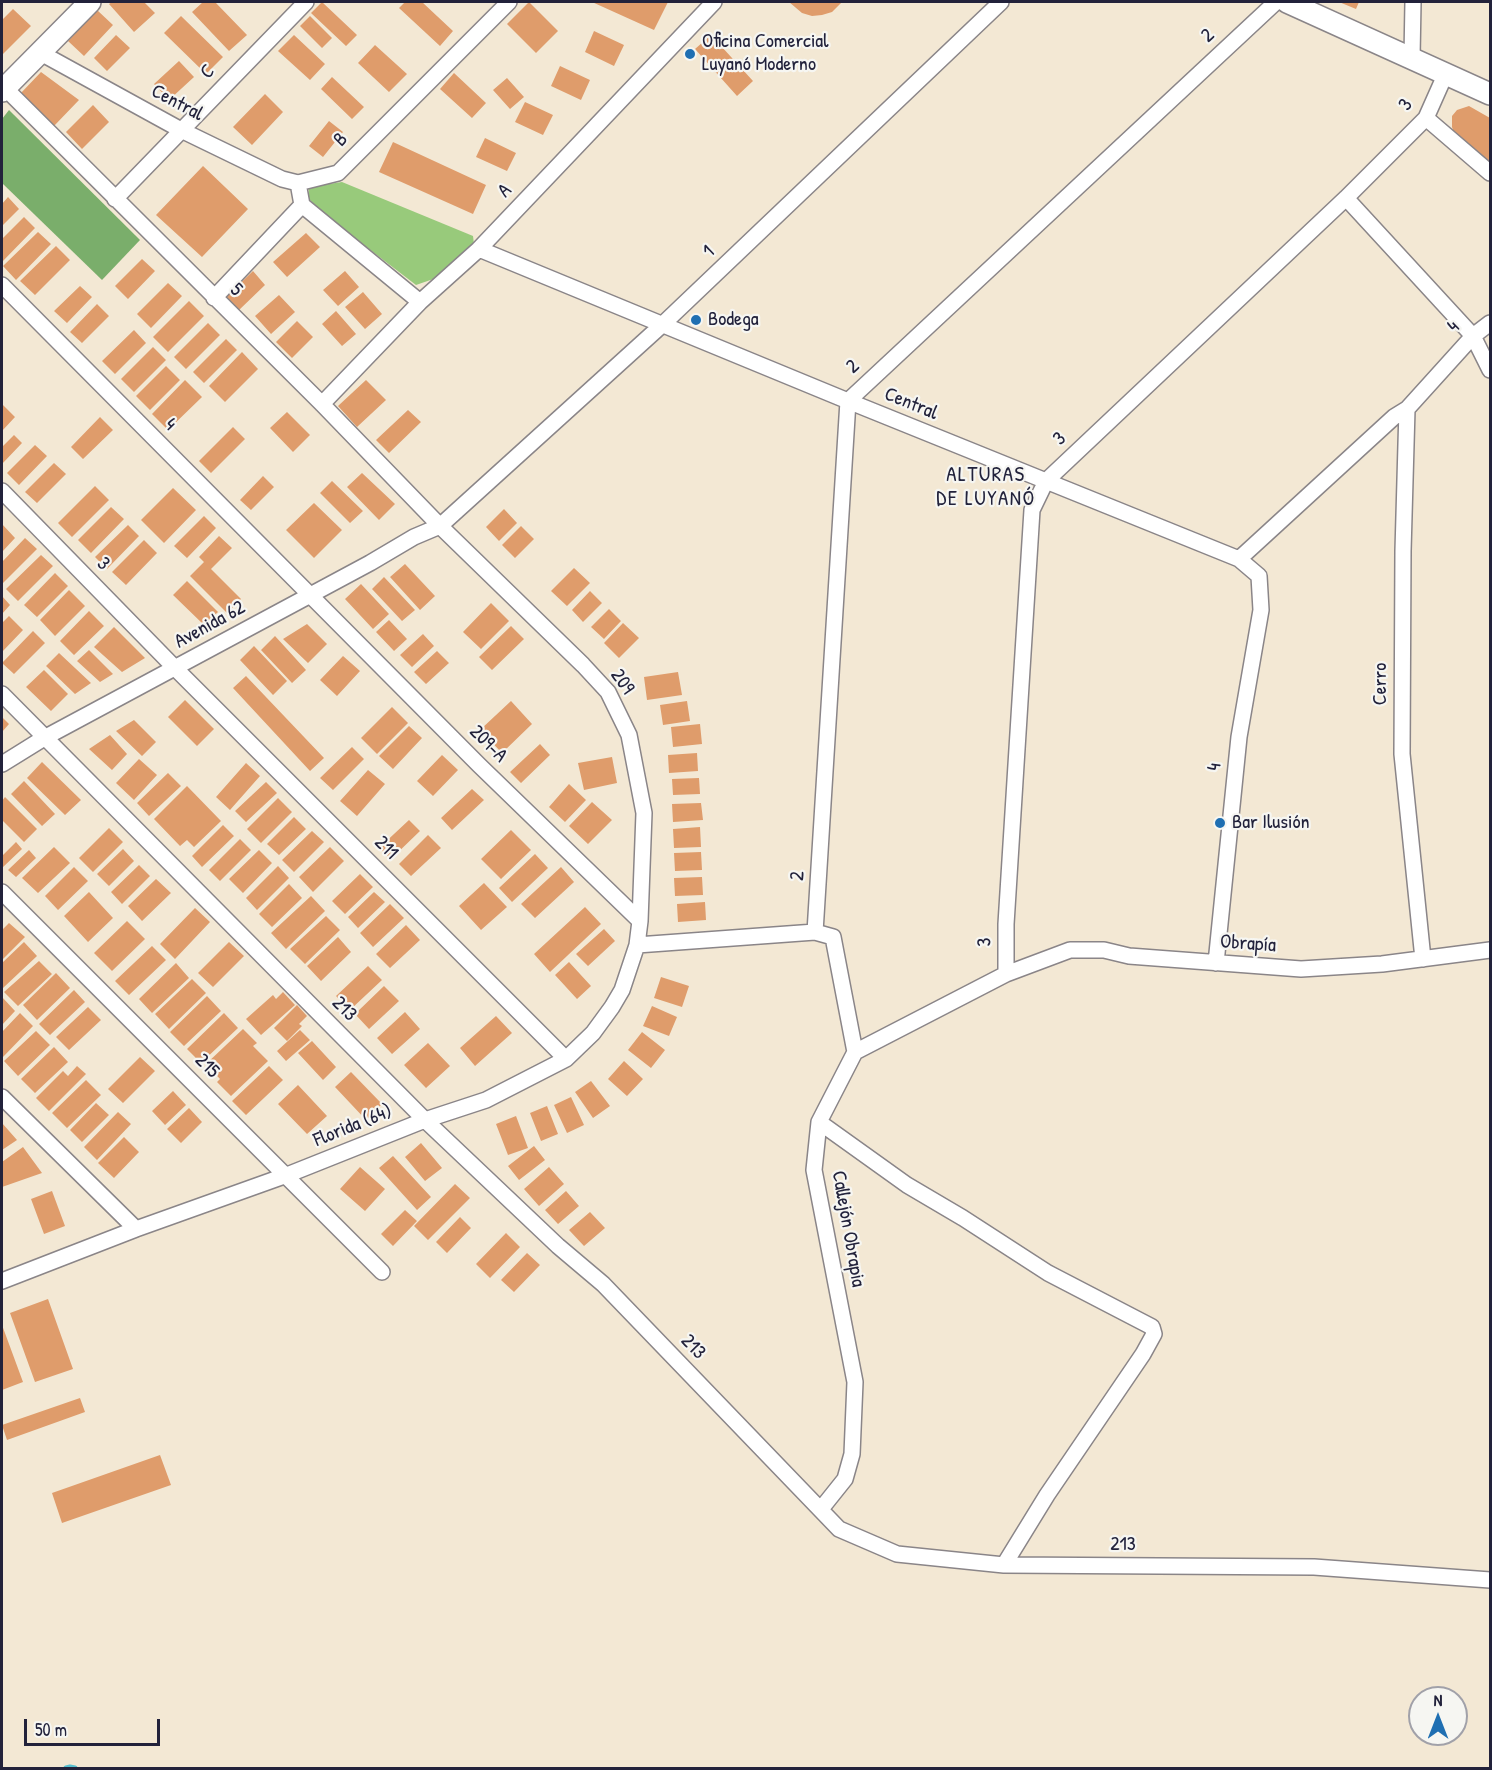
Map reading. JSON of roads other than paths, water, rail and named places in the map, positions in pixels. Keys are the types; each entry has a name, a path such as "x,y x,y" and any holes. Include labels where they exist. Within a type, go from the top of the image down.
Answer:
{"main road":[{"path":"2,88 90,2"},
{"path":"1287,2 1491,94"}],"street":[{"name":"C","path":"115,199 306,2"},
{"name":"B","path":"298,183 338,172 509,2"},
{"name":"A","path":"322,404 420,302 479,249 714,2"},
{"name":"1","path":"440,526 663,324 1001,2"},
{"name":"2","path":"815,932 848,401 1275,2"},
{"path":"1412,57 1413,2"},
{"name":"Central","path":"39,52 181,129 282,179 298,183"},
{"name":"3","path":"1006,974 1006,924 1032,510 1046,481 1346,198 1426,118 1446,73"},
{"name":"5","path":"2,88 322,404 440,526"},
{"path":"1426,118 1491,173"},
{"path":"298,183 302,205 420,302"},
{"path":"1346,198 1473,336 1491,370"},
{"path":"214,298 302,205"},
{"name":"Central","path":"479,249 1239,559 1258,576"},
{"name":"4","path":"2,285 309,594"},
{"name":"4","path":"1239,559 1394,417 1407,409 1473,336 1491,323"},
{"name":"Cerro","path":"1407,409 1403,551 1402,754 1423,959"},
{"name":"3","path":"2,490 175,668"},
{"name":"Avenida 62","path":"2,764 44,738 309,594 370,563 414,537 440,526"},
{"name":"209","path":"440,526 608,692 629,735 644,813 640,921"},
{"name":"4","path":"1216,963 1239,737 1261,610 1258,576"},
{"name":"209-A","path":"309,594 479,765 640,921"},
{"name":"211","path":"175,668 566,1059"},
{"path":"2,694 44,738"},
{"name":"213","path":"44,738 425,1120 558,1246 603,1284 839,1530 897,1554 1004,1565 1314,1567 1491,1580"},
{"name":"215","path":"2,892 382,1272"},
{"name":"Florida (64)","path":"2,1281 136,1229 287,1175 425,1120 486,1100 566,1059 593,1034 622,990 637,945 640,921"},
{"path":"637,945 815,932 833,937 855,1052 1006,974"},
{"name":"Obrapía","path":"1006,974 1070,950 1104,950 1129,956 1301,969 1382,964 1491,950"},
{"name":"Callejón Obrapia","path":"821,1509 845,1479 852,1454 855,1382 814,1170 819,1122 855,1052"},
{"path":"2,1097 136,1229"},
{"path":"819,1122 907,1185 1048,1273 1152,1327 1155,1334 1047,1495 1004,1565"}],"waterway":[{"path":"66,1768 75,1768"}],"place":[{"name":"Oficina Comercial Luyanó Moderno","path":"690,54"},
{"name":"Bodega","path":"696,320"},
{"name":"Bar Ilusión","path":"1220,823"}],"district":[{"name":"ALTURAS DE LUYANÓ","path":"986,487"}]}
